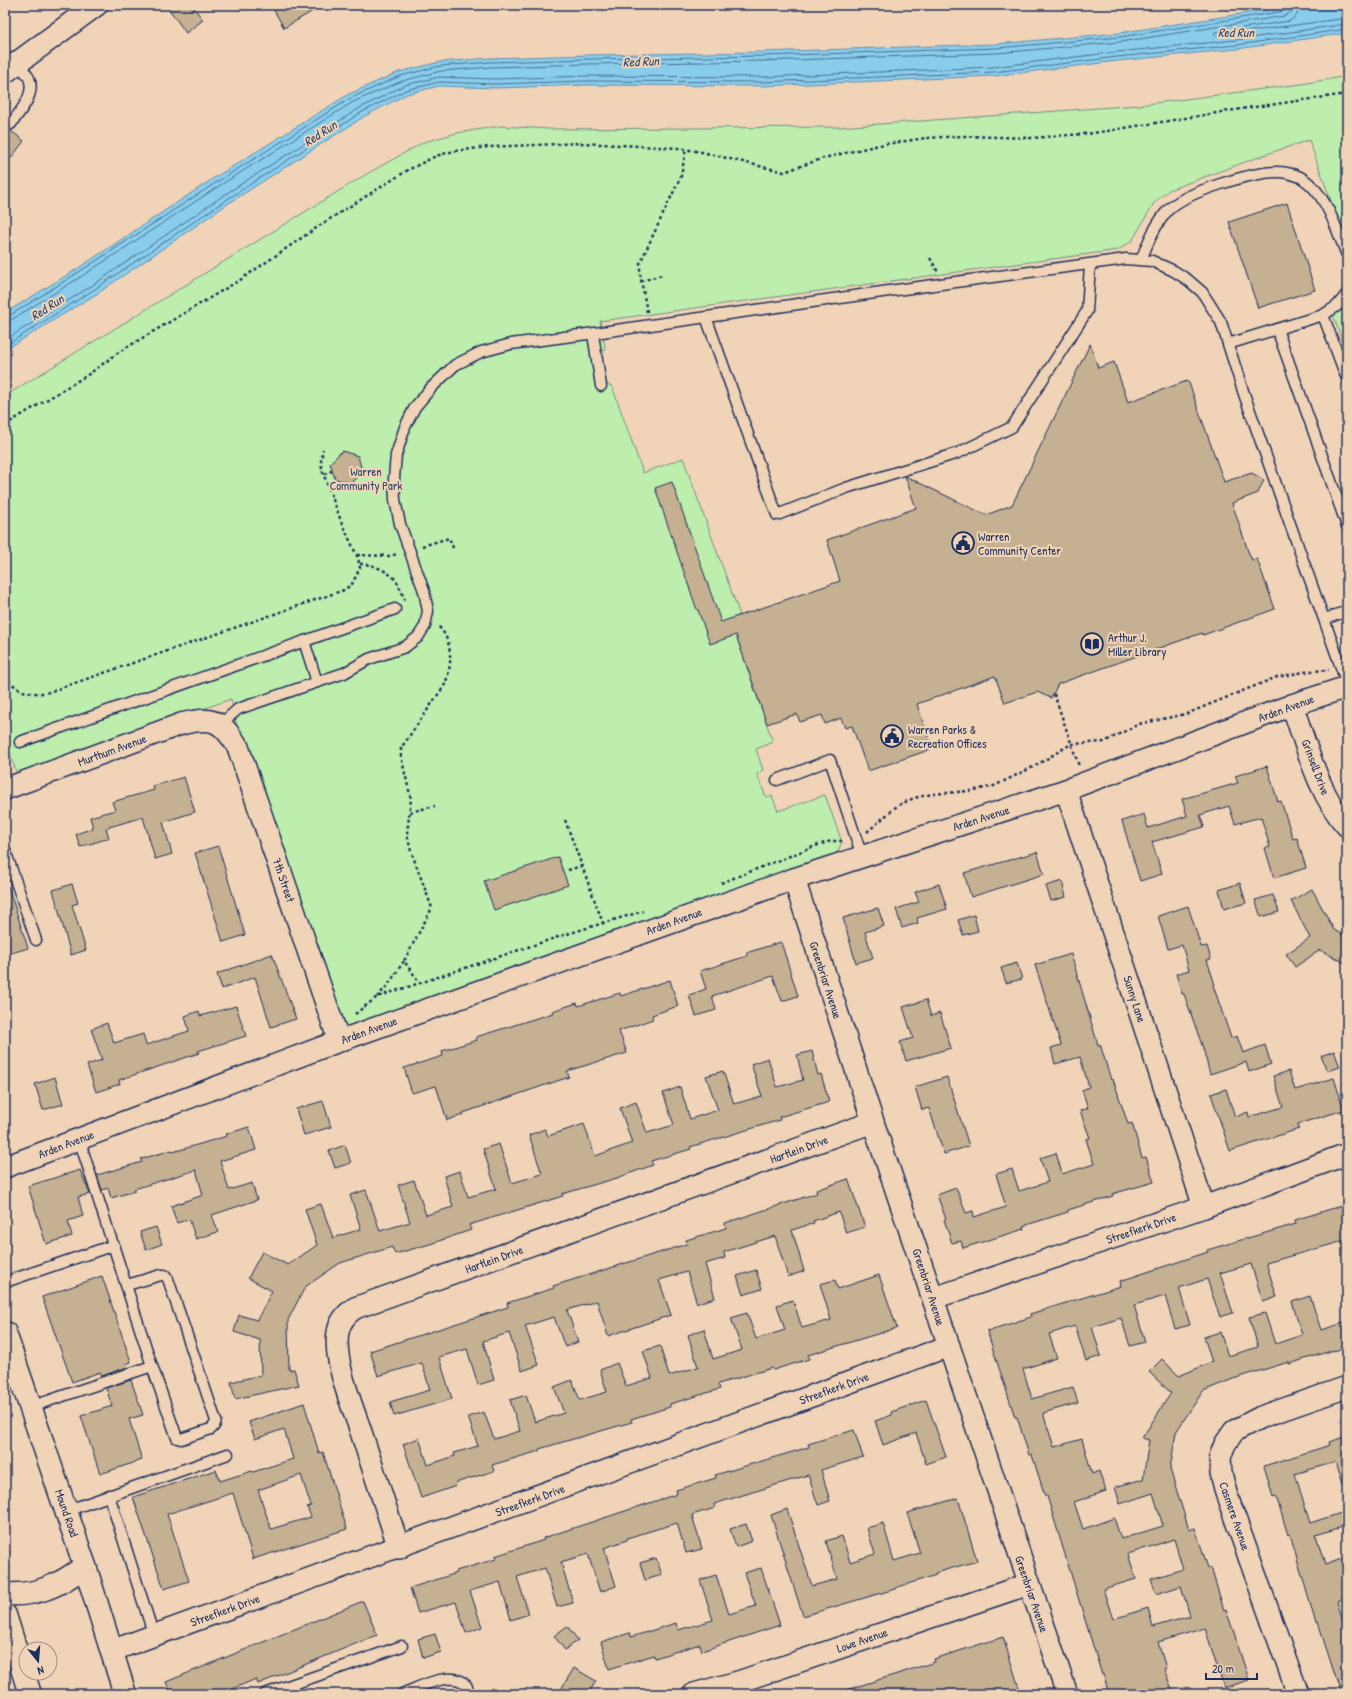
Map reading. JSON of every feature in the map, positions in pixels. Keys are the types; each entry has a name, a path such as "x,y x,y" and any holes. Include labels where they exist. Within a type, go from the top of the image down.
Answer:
{"main road":[{"path":"11,67 96,5"},
{"name":"Mound Road","path":"5,1333 85,1566 125,1694"},
{"path":"5,1594 14,1595 44,1591 68,1579 85,1566"},
{"path":"5,1615 30,1694"}],"street":[{"name":"Arden Avenue","path":"6,1165 339,1041 794,879 859,847 1066,790 1292,705 1345,679"},
{"name":"Grinsell Drive","path":"1292,705 1324,791 1336,814 1347,826"},
{"name":"Murthum Avenue","path":"5,789 180,724 205,720 220,724"},
{"name":"7th Street","path":"220,724 238,747 339,1041"},
{"name":"Sunny Lane","path":"1066,790 1204,1207"},
{"name":"Greenbriar Avenue","path":"794,879 873,1122 934,1298 1067,1694"},
{"name":"Hartlein Drive","path":"399,1548 348,1393 341,1365 337,1345 338,1332 341,1322 346,1314 355,1308 873,1122"},
{"name":"Streefkerk Drive","path":"934,1298 1204,1207 1347,1154"},
{"name":"Streefkerk Drive","path":"111,1651 399,1548 949,1346"},
{"name":"Casmere Avenue","path":"1298,1694 1226,1493 1221,1473 1220,1457 1225,1444 1234,1431 1246,1424 1268,1414 1347,1387"},
{"name":"Lowe Avenue","path":"694,1694 738,1682 1029,1584"}],"lane":[{"path":"11,67 29,79 31,87 28,101 11,124"},
{"path":"1141,260 1157,224 1169,209 1192,195 1230,182 1267,173 1280,172 1301,178 1317,190 1330,214 1347,255"},
{"path":"220,724 238,709 344,673 370,659 405,646 418,637 426,622 428,611 424,591 400,524 395,500 394,478 396,455 405,427 415,407 431,388 454,365 481,352 511,344 593,334 889,291 1126,259 1152,261 1188,280 1202,292 1221,322 1244,394 1345,679"},
{"path":"706,317 777,515 846,488 958,453 1012,427 1087,310 1090,265"},
{"path":"1228,344 1324,315 1337,306 1347,294"},
{"path":"1324,315 1347,379"},
{"path":"1277,329 1347,526"},
{"path":"593,334 600,386"},
{"path":"20,742 395,609"},
{"path":"1325,619 1347,611"},
{"path":"304,641 317,682"},
{"path":"777,780 830,760 859,847"},
{"path":"5,850 36,940"},
{"path":"79,1139 152,1366 177,1438 181,1440 210,1429 214,1426 216,1421 168,1279 165,1275 161,1275 127,1285"},
{"path":"5,1282 114,1245"},
{"path":"30,1406 152,1366"},
{"path":"66,1511 228,1454"},
{"path":"109,1495 154,1636"},
{"path":"265,1694 402,1646"},
{"path":"402,1694 444,1678 455,1679 466,1685 469,1694"}],"path":[{"path":"5,425 89,374 119,352 240,280 332,218 408,170 436,156 454,151 535,145 581,144 686,149 784,172 791,171 824,158 879,145 926,138 964,136 1033,138 1094,133 1247,108 1347,94"},
{"path":"650,326 641,281 640,263 680,176 686,149"},
{"path":"641,281 662,275"},
{"path":"5,675 18,690 34,693 46,693 344,590 352,584 358,575 360,564 341,522 324,474 321,460 324,449"},
{"path":"324,474 332,471"},
{"path":"360,564 366,563 392,577 396,581 406,601"},
{"path":"354,1015 388,985 404,961 432,908 411,851 407,834 411,799 400,756 401,748 444,686 449,676 450,666 446,638 442,630 437,626 426,622"},
{"path":"716,885 818,845 832,841 859,847 864,835 897,806 914,798 932,794 970,791 994,786 1034,766 1072,744 1104,742 1139,724 1186,714 1277,678 1310,671 1329,670 1345,679"},
{"path":"1054,694 1081,771"},
{"path":"410,812 435,806"},
{"path":"565,820 603,922"},
{"path":"568,870 582,866"},
{"path":"376,997 603,922 649,909"},
{"path":"404,961 420,983"}],"green space":[{"name":"Warren Community Park","path":"1347,76 1347,245 1309,140 1169,190 1154,203 1132,241 1118,250 600,321 605,347 602,358 606,384 612,386 643,473 683,458 740,615 730,619 773,742 756,749 763,770 757,774 766,797 772,796 778,811 825,795 842,842 838,851 832,857 353,1026 347,1026 342,1023 240,740 231,699 17,774 5,740 5,396 365,175 424,142 457,133 501,126 549,129 839,127 1139,105 1302,84"},
{"path":"1347,305 1347,354 1333,315"}],"water":[{"name":"Red Run","path":"1298,5 1347,5 1347,33 1237,49 1118,61 994,76 763,86 586,85 495,88 439,86 407,94 365,116 229,203 98,293 5,350 5,313 77,269 214,178 349,94 399,72 440,62 491,58 761,52 996,44 1119,33"}],"building":[{"path":"166,5 192,5 203,20 186,33"},
{"path":"271,5 323,5 284,28"},
{"path":"5,126 24,141 5,166"},
{"path":"1287,203 1315,290 1258,308 1229,222"},
{"name":"Warren Community Center","path":"1090,344 1098,368 1114,362 1128,402 1187,381 1224,482 1252,473 1264,480 1258,493 1232,503 1248,551 1252,560 1257,559 1275,609 1058,684 1051,698 1037,692 1005,703 995,676 917,704 932,749 868,771 852,726 845,728 841,718 825,724 822,715 800,722 797,714 767,724 736,635 710,644 655,488 672,482 721,622 840,581 827,540 916,508 905,476 986,515 1012,505"},
{"path":"342,451 358,456 362,471 351,483 335,479 330,463"},
{"path":"1267,766 1278,802 1281,801 1293,839 1297,838 1306,868 1274,878 1265,848 1270,847 1261,817 1235,824 1229,806 1200,815 1204,827 1152,842 1162,874 1140,881 1122,821 1144,814 1148,828 1187,816 1182,799 1238,783 1235,776"},
{"path":"184,777 195,812 163,822 172,854 155,859 143,817 106,828 109,838 80,847 76,834 93,828 90,817 115,810 112,802 154,790 153,786"},
{"path":"218,846 245,935 223,942 195,853"},
{"path":"1037,852 1044,874 971,897 964,873"},
{"path":"558,857 568,885 494,910 484,881"},
{"path":"1062,881 1066,897 1051,901 1046,886"},
{"path":"1240,883 1246,903 1224,909 1219,890"},
{"path":"72,884 78,903 72,905 86,950 71,955 53,890"},
{"path":"939,884 947,909 917,918 918,923 902,928 896,909 919,902 915,892"},
{"path":"8,886 28,948 5,955 5,887"},
{"path":"1312,889 1334,930 1347,937 1347,964 1320,950 1295,967 1286,954 1310,938 1291,901"},
{"path":"1273,895 1279,912 1261,917 1255,900"},
{"path":"1188,906 1201,947 1207,946 1211,959 1207,960 1215,985 1213,985 1231,1038 1237,1036 1243,1053 1265,1045 1271,1064 1249,1072 1246,1062 1210,1074 1203,1048 1184,994 1182,994 1176,974 1189,970 1182,945 1168,949 1158,916"},
{"path":"878,908 884,926 865,932 873,958 856,963 843,918"},
{"path":"974,915 978,931 963,935 958,920"},
{"path":"781,942 798,996 782,1001 773,976 712,996 716,1010 696,1016 689,995 706,989 700,971 747,956 746,953"},
{"path":"272,954 296,1019 271,1027 255,977 222,989 217,974"},
{"path":"1071,954 1098,1045 1100,1044 1111,1080 1113,1079 1128,1124 1132,1123 1142,1158 1146,1157 1154,1182 1112,1194 1113,1196 1023,1226 1024,1229 963,1248 961,1241 952,1243 944,1220 946,1219 937,1195 956,1188 966,1213 973,1211 974,1217 1006,1207 996,1174 1012,1169 1019,1191 1048,1182 1040,1158 1056,1153 1062,1174 1094,1164 1086,1139 1090,1138 1080,1111 1088,1108 1082,1090 1089,1087 1080,1057 1055,1064 1051,1048 1061,1045 1035,965"},
{"path":"1017,963 1022,979 1006,983 1001,968"},
{"path":"670,980 678,1006 652,1015 653,1019 619,1031 627,1053 567,1071 569,1077 463,1113 463,1115 447,1120 436,1086 412,1093 404,1068 443,1056 442,1051 477,1040 476,1037 553,1013 552,1011 577,1003 578,1006 620,993 621,996"},
{"path":"926,1000 931,1016 940,1013 951,1048 906,1061 900,1042 913,1038 903,1007"},
{"path":"236,1006 246,1036 198,1051 199,1053 119,1080 120,1084 96,1092 87,1065 102,1060 91,1029 107,1023 114,1043 143,1034 146,1045 189,1031 185,1016 199,1011 200,1016"},
{"path":"812,1051 818,1075 821,1074 829,1102 779,1117 780,1120 690,1147 691,1149 651,1161 653,1165 617,1178 562,1194 563,1196 469,1225 471,1230 430,1244 395,1254 392,1247 340,1263 305,1287 288,1320 289,1370 294,1369 299,1385 235,1399 231,1382 261,1375 260,1340 234,1332 239,1315 257,1320 272,1291 248,1278 262,1252 288,1265 317,1245 305,1209 321,1204 333,1238 361,1229 350,1195 366,1190 380,1231 410,1222 398,1185 414,1180 426,1215 453,1207 444,1176 460,1171 468,1197 496,1189 483,1149 499,1144 512,1183 542,1174 529,1135 545,1129 548,1136 584,1124 595,1156 632,1143 620,1108 636,1102 647,1133 674,1125 663,1093 680,1087 690,1119 718,1110 706,1076 723,1071 734,1104 762,1096 751,1064 768,1058 777,1087 803,1080 797,1055"},
{"path":"1334,1051 1340,1067 1327,1071 1321,1056"},
{"path":"1289,1071 1295,1090 1334,1078 1344,1110 1298,1124 1299,1129 1230,1151 1211,1094 1226,1089 1235,1117 1248,1112 1249,1117 1283,1107 1273,1076"},
{"path":"55,1077 63,1104 43,1110 35,1084"},
{"path":"947,1077 969,1146 944,1154 929,1108 922,1110 915,1087"},
{"path":"323,1101 331,1127 304,1135 296,1109"},
{"path":"249,1127 256,1150 220,1161 229,1190 252,1183 257,1200 212,1215 218,1232 196,1239 189,1219 177,1223 171,1206 203,1195 196,1170 134,1189 135,1191 111,1198 108,1188 102,1190 97,1175 142,1162 141,1159 172,1150 173,1152 227,1136 226,1134"},
{"path":"345,1145 351,1163 335,1168 329,1151"},
{"path":"80,1170 90,1194 78,1197 83,1216 68,1221 72,1236 46,1244 28,1186"},
{"path":"848,1179 865,1227 846,1233 839,1212 813,1221 814,1223 792,1230 804,1271 788,1277 775,1236 724,1252 725,1258 705,1264 715,1298 697,1303 687,1272 659,1280 671,1315 608,1336 597,1301 567,1310 578,1342 565,1347 554,1317 525,1326 539,1365 522,1371 509,1333 483,1341 494,1380 478,1385 467,1349 439,1357 452,1399 394,1416 390,1402 430,1390 422,1363 378,1376 370,1351 508,1307 507,1303 554,1288 553,1286 687,1244 686,1240 726,1228 725,1223 817,1193 816,1190"},
{"path":"1347,1204 1347,1240 1266,1263 1277,1297 1263,1302 1251,1264 1220,1273 1233,1313 1220,1317 1207,1279 1179,1288 1190,1325 1175,1329 1165,1296 1134,1305 1145,1342 1130,1346 1121,1318 1092,1327 1101,1356 1086,1361 1075,1326 1049,1334 1057,1358 1023,1369 1032,1399 1073,1387 1078,1403 1043,1413 1054,1447 1082,1439 1092,1474 1099,1471 1106,1491 1074,1502 1083,1529 1114,1518 1121,1539 1163,1526 1153,1493 1120,1504 1115,1487 1143,1479 1149,1440 1142,1438 1171,1393 1149,1372 1162,1359 1179,1376 1212,1362 1204,1337 1220,1332 1228,1356 1258,1347 1249,1317 1265,1313 1275,1344 1302,1335 1292,1302 1310,1296 1321,1330 1347,1322 1347,1347 1289,1364 1289,1362 1233,1379 1203,1391 1176,1432 1170,1469 1189,1530 1195,1528 1208,1568 1211,1568 1249,1680 1224,1688 1205,1628 1158,1642 1166,1668 1164,1669 1174,1694 1109,1694 1047,1496 1045,1496 1032,1455 1029,1455 1017,1417 1015,1417 987,1331 1031,1317 1030,1314 1121,1286 1120,1281 1208,1252 1207,1250 1296,1224 1295,1220","holes":["1174,1539 1183,1569 1151,1579 1156,1594 1181,1586 1190,1616 1153,1627 1148,1608 1113,1619 1103,1589 1136,1579 1128,1554"]},
{"path":"156,1227 162,1244 146,1250 140,1232"},
{"path":"756,1270 762,1289 743,1295 737,1276"},
{"path":"879,1275 897,1328 808,1355 809,1359 718,1384 720,1389 670,1404 670,1407 631,1419 632,1422 539,1449 539,1451 492,1465 494,1471 455,1483 456,1486 421,1498 403,1444 419,1438 428,1465 455,1456 454,1453 478,1446 468,1417 484,1412 494,1439 520,1431 510,1400 526,1395 535,1422 564,1413 554,1387 572,1380 580,1400 607,1392 600,1370 617,1363 626,1386 652,1378 643,1351 660,1346 669,1376 698,1367 688,1335 704,1329 713,1359 742,1350 731,1318 747,1313 756,1339 785,1330 777,1305 793,1300 802,1328 831,1320 820,1284 835,1280 838,1289"},
{"path":"102,1276 131,1362 126,1364 127,1367 102,1376 100,1372 72,1382 42,1297"},
{"path":"131,1380 143,1415 129,1419 142,1460 100,1474 81,1416 112,1406 106,1388"},
{"path":"926,1400 946,1457 926,1464 916,1433 883,1445 875,1421 892,1415 891,1412"},
{"path":"304,1403 319,1453 323,1452 347,1529 253,1559 233,1493 167,1514 189,1581 164,1589 133,1497 216,1470 220,1481 293,1459 284,1429 255,1439 249,1422","holes":["301,1475 311,1506 307,1507 311,1517 271,1529 258,1490"]},
{"path":"854,1430 863,1457 821,1470 830,1501 818,1505 808,1475 714,1504 715,1508 692,1515 702,1549 686,1553 677,1523 627,1538 627,1540 604,1548 616,1586 600,1592 588,1554 561,1562 573,1603 557,1607 545,1568 517,1577 529,1614 511,1620 500,1582 470,1591 482,1627 466,1633 456,1602 418,1613 410,1588 457,1573 456,1571 496,1559 495,1556 544,1540 543,1538 677,1494 676,1490 716,1478 715,1475 809,1447 808,1444"},
{"path":"1347,1436 1347,1490 1344,1490 1335,1462 1295,1474 1310,1523 1341,1513 1345,1526 1316,1535 1325,1565 1347,1557 1347,1596 1337,1600 1347,1636 1347,1694 1341,1694 1318,1623 1316,1624 1290,1534 1288,1535 1276,1496 1273,1497 1264,1466 1330,1445 1329,1442"},
{"path":"958,1498 977,1561 935,1573 936,1575 895,1589 803,1616 771,1515 787,1509 812,1586 837,1579 826,1541 842,1536 850,1562 875,1554 867,1528 883,1523 894,1561 920,1553 907,1513"},
{"path":"746,1524 752,1541 736,1547 730,1529"},
{"path":"656,1558 662,1575 645,1580 640,1563"},
{"path":"761,1568 780,1625 702,1651 700,1644 655,1658 654,1655 609,1669 601,1642 630,1633 631,1637 676,1623 678,1630 713,1620 700,1580 716,1575 729,1614 756,1606 744,1573"},
{"path":"363,1601 377,1635 258,1684 256,1679 220,1694 171,1694 166,1682"},
{"path":"567,1626 578,1640 565,1650 554,1636"},
{"path":"435,1634 441,1652 423,1658 418,1639"},
{"path":"1003,1637 1021,1694 844,1694 843,1691 935,1662 934,1659"},
{"path":"574,1668 596,1681 588,1694 558,1694"}],"place":[{"name":"Warren Community Center","path":"963,543"},
{"name":"Arthur J. Miller Library","path":"1092,644"},
{"name":"Warren Parks & Recreation Offices","path":"892,736"}]}
